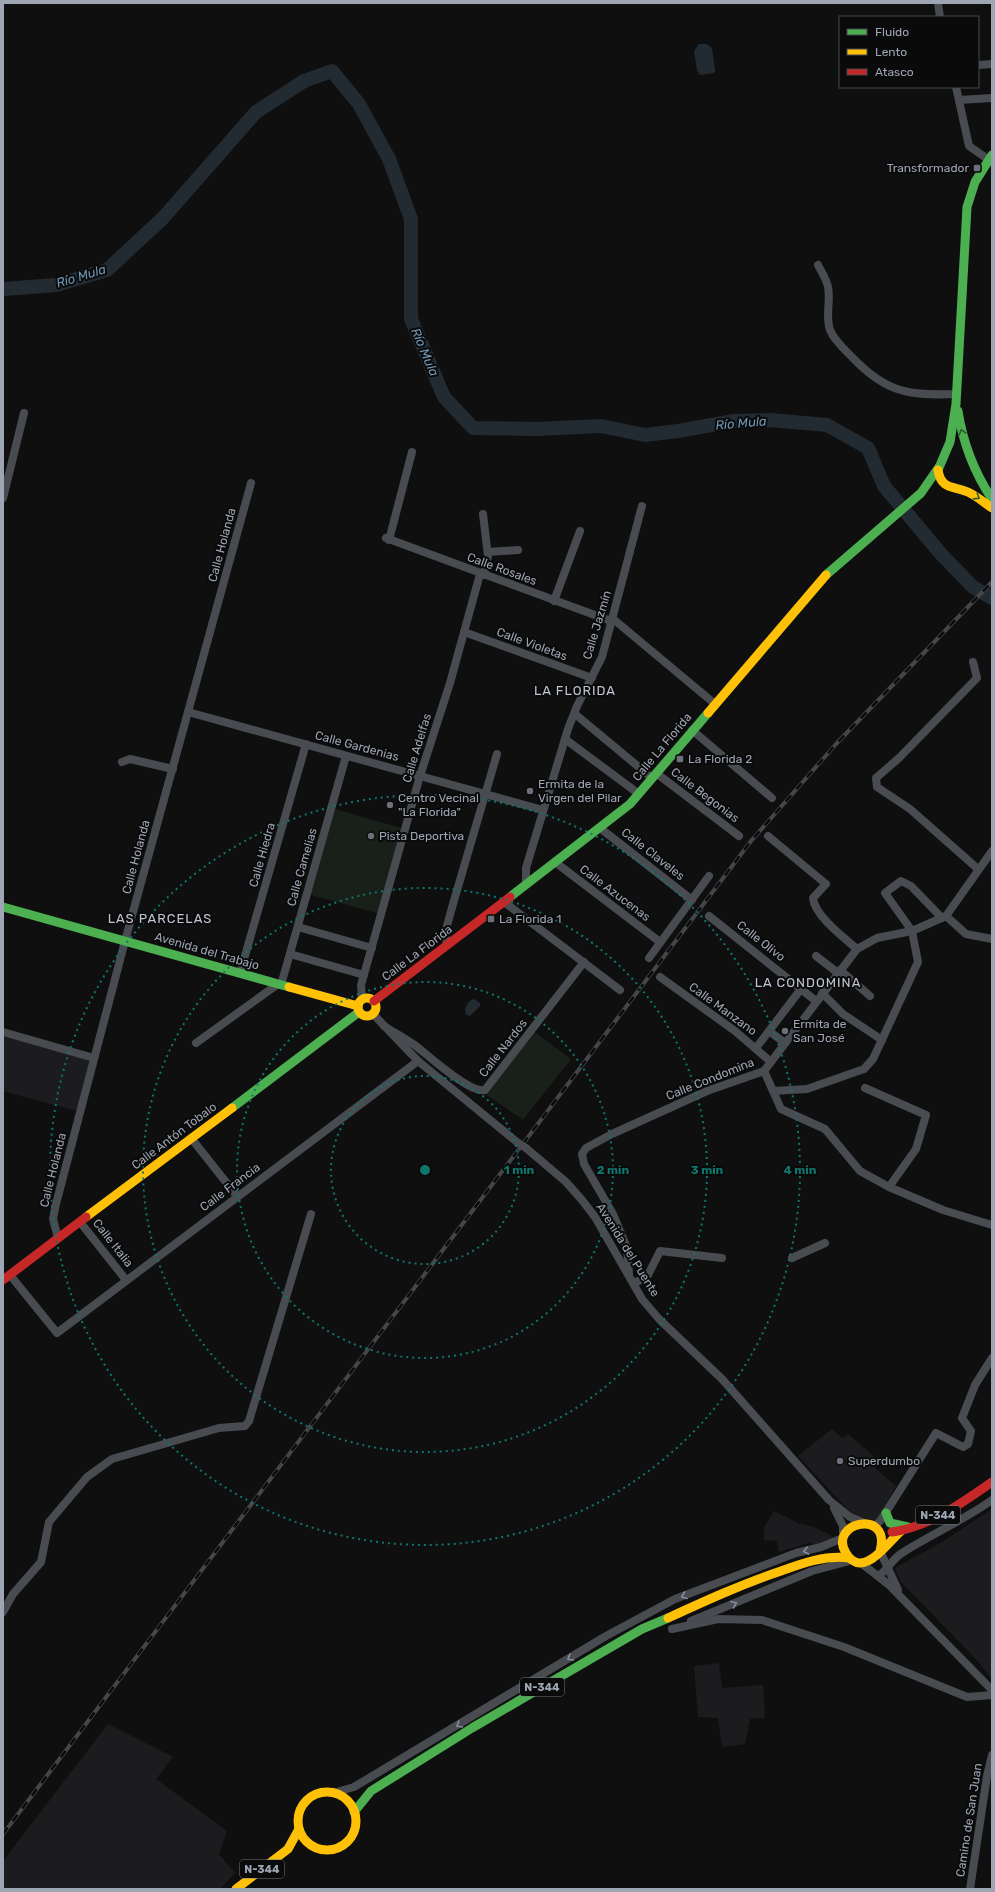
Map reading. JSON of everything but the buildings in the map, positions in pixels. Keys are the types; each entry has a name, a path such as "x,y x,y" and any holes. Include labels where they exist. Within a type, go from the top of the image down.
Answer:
{"main road":[{"path":"990,158 975,182 967,207 956,404 950,442 941,463 942,482 950,488 959,489 972,494 992,508"},
{"path":"956,404 965,443 981,482 992,499"},
{"path":"941,463 957,452 973,464"},
{"name":"Calle La Florida","path":"374,1000 504,902 630,804 826,575 921,492 941,463"},
{"path":"959,489 972,482 973,464"},
{"name":"Calle La Florida","path":"921,492 941,486 950,488"},
{"name":"Avenida del Trabajo","path":"3,907 359,1006"},
{"path":"368,997 374,1000 376,1009 373,1014 366,1016 359,1006 368,997"},
{"name":"Calle Antón Tobalo","path":"7,1277 191,1138 359,1006"},
{"name":"N-344","path":"901,1531 957,1506 992,1482"},
{"path":"886,1513 890,1523 898,1526 911,1527"},
{"path":"870,1525 888,1531 901,1531"},
{"path":"870,1525 882,1539 880,1551"},
{"name":"N-344","path":"288,1849 311,1845 318,1849 327,1850 345,1844 351,1837 355,1828 354,1812 371,1791 472,1728 642,1629 743,1584 810,1561 832,1549 851,1526 870,1525"},
{"path":"810,1561 834,1556 849,1558 859,1562 870,1561 901,1531"},
{"path":"843,1537 843,1548 849,1558"},
{"name":"N-344","path":"236,1889 288,1849 299,1829 298,1819 300,1810 305,1802 313,1796 322,1793 337,1794 371,1791"},
{"path":"337,1794 348,1802 354,1812"},
{"path":"299,1829 303,1838 311,1845"}],"street":[{"path":"938,3 940,16"},
{"path":"979,66 992,64"},
{"path":"956,88 969,146 990,158"},
{"path":"959,100 992,98"},
{"path":"818,265 828,285 828,317 830,329 838,344 863,368 882,384 902,391 924,395 956,394"},
{"path":"3,498 24,413"},
{"name":"Calle Rosales","path":"412,452 388,539 554,601 612,619 715,704"},
{"name":"Calle Holanda","path":"58,1238 54,1229 53,1219 94,1058 251,483"},
{"name":"Calle Jazmín","path":"526,884 526,868 565,739 574,714 602,657 642,506"},
{"name":"Calle Adelfas","path":"359,1006 360,991 364,974 420,776 450,683 488,552 484,514"},
{"path":"554,601 580,531"},
{"path":"488,552 518,550"},
{"name":"Calle Violetas","path":"464,632 592,678"},
{"path":"973,662 977,678 899,758 876,778 877,787 910,809 978,868"},
{"name":"Calle Gardenias","path":"188,712 543,810"},
{"name":"Calle Begonias","path":"574,714 654,775 739,836"},
{"path":"692,730 772,798"},
{"path":"565,739 638,794"},
{"name":"Calle Hiedra","path":"240,973 306,744"},
{"path":"447,945 445,934 497,754"},
{"name":"Calle Camelias","path":"280,984 298,927 346,756"},
{"path":"122,762 130,759 173,769"},
{"name":"Calle Claveles","path":"600,828 692,900"},
{"path":"768,836 826,884 814,898 814,905 833,928 857,949"},
{"path":"944,917 978,868 992,851"},
{"name":"Calle Azucenas","path":"555,862 660,942"},
{"path":"648,958 709,876"},
{"path":"774,1091 807,1089 864,1069 873,1059 918,962 912,931 885,893 901,881 911,886 944,917 966,934 992,939"},
{"path":"504,902 620,990"},
{"name":"Calle Olivo","path":"709,916 816,1001"},
{"name":"Calle Condomina","path":"629,1274 627,1248 613,1214 584,1164 582,1154 586,1148 612,1134 707,1091 764,1071 857,949 877,938 912,931 944,917"},
{"path":"298,927 372,948"},
{"path":"290,954 364,974"},
{"path":"816,956 839,971 870,996"},
{"name":"Calle Nardos","path":"384,1026 415,1046 445,1070 476,1090 485,1090 584,962"},
{"name":"Calle Manzano","path":"660,977 756,1048 771,1062"},
{"path":"196,1043 280,984"},
{"path":"756,1048 801,989"},
{"path":"822,993 844,1014 882,1040"},
{"name":"Avenida del Puente","path":"373,1014 418,1061 566,1182 595,1217 642,1299 659,1319 722,1379 829,1500 850,1517 870,1525"},
{"path":"769,1031 785,1043"},
{"path":"3,1032 94,1058"},
{"name":"Calle Francia","path":"7,1277 57,1334 237,1196 418,1061"},
{"path":"764,1071 781,1109 825,1129 860,1171 889,1187 943,1210 992,1225"},
{"path":"865,1088 926,1115 916,1149 889,1187"},
{"path":"191,1138 237,1196"},
{"path":"3,1612 13,1594 41,1562 49,1522 87,1477 112,1459 219,1428 245,1426 249,1420 311,1214"},
{"name":"Calle Italia","path":"80,1222 126,1280"},
{"path":"792,1258 824,1243"},
{"path":"634,1283 647,1277 660,1251 722,1258"},
{"path":"870,1525 886,1513 936,1433 963,1447 968,1444 971,1431 962,1418 974,1385 992,1358"},
{"name":"Avenida del Puente","path":"829,1500 841,1521 843,1537"},
{"path":"878,1576 896,1557 979,1510 992,1500"},
{"path":"337,1794 354,1788 606,1636 675,1599 796,1553 821,1548 843,1537"},
{"path":"880,1551 904,1602"},
{"path":"992,1690 975,1671 878,1576 859,1562 841,1562 812,1571 672,1629 718,1619 762,1620 844,1647 967,1697 992,1695"},
{"name":"Camino de San Juan","path":"970,1889 987,1776 992,1755"}],"shaded area":[{"path":"699,44 707,44 712,48 714,73 700,75 697,70 694,51"},
{"path":"331,808 405,829 381,914 307,894"},
{"path":"474,999 480,1003 480,1006 470,1016 466,1015 465,1009 469,1001"},
{"path":"532,1030 571,1059 523,1120 481,1091"},
{"path":"3,1036 86,1059 90,1063 77,1111 3,1091"},
{"path":"832,1429 842,1438 849,1435 877,1459 876,1469 896,1486 877,1521 854,1516 798,1456"},
{"path":"992,1509 992,1679 974,1657 900,1581 895,1568 942,1542"},
{"path":"774,1511 800,1524 814,1527 834,1537 817,1545 809,1543 779,1552 777,1541 764,1540 764,1528"},
{"path":"719,1663 722,1688 763,1685 765,1718 750,1719 745,1744 722,1747 718,1718 698,1717 694,1666"},
{"path":"108,1724 173,1757 156,1779 227,1831 219,1854 235,1873 220,1889 3,1889 3,1861"}],"waterway":[{"name":"Río Mula","path":"3,289 56,285 107,270 163,218 256,112 304,81 332,71 359,104 389,159 411,219 411,319 444,397 473,428 537,429 601,426 645,435 734,421 770,420 827,425 868,448 884,486 941,554 973,587 992,598"}],"railway":[{"path":"3,1834 751,841 837,743 992,582"}],"traffic: fast":[{"path":"938,470 950,442 956,404 967,207 975,182 992,155"},
{"path":"958,411 970,457 992,499"},
{"path":"826,575 921,493 939,467"},
{"path":"510,897 630,804 708,713"},
{"path":"3,907 289,987"},
{"path":"232,1108 359,1012"},
{"path":"886,1513 890,1523 908,1527"},
{"path":"354,1812 371,1791 472,1728 642,1629 668,1618"}],"traffic: slow":[{"path":"938,470 939,476 944,484 972,494 992,508"},
{"path":"708,713 826,575"},
{"path":"289,987 358,1006"},
{"path":"363,998 371,998 376,1003 376,1007 374,1014 371,1016 363,1016 358,1011 358,1003 363,998"},
{"path":"86,1217 232,1108"},
{"path":"880,1551 881,1537 877,1529 870,1525 860,1524 852,1527 845,1534 842,1542 846,1553 853,1561 860,1563 875,1557 901,1531"},
{"path":"668,1618 738,1587 798,1565 814,1560 840,1557 849,1558"},
{"path":"327,1792 338,1794 351,1805 354,1810 356,1821 354,1832 343,1845 338,1848 327,1850 316,1848 303,1837 300,1832 298,1821 300,1810 311,1797 316,1794 327,1792"},
{"path":"236,1889 288,1849 299,1829"}],"traffic: jam":[{"path":"374,1001 510,897"},
{"path":"3,1280 86,1217"},
{"path":"892,1532 932,1520 957,1506 992,1482"}],"place":[{"name":"Transformador","path":"977,168"},
{"name":"La Florida 2","path":"680,759"},
{"name":"Ermita de la Virgen del Pilar","path":"530,791"},
{"name":"Centro Vecinal \"La Florida\"","path":"390,805"},
{"name":"Pista Deportiva","path":"371,836"},
{"name":"La Florida 1","path":"491,919"},
{"name":"Ermita de San José","path":"785,1031"},
{"name":"Superdumbo","path":"840,1461"}],"district":[{"name":"LA FLORIDA","path":"575,690"},
{"name":"LAS PARCELAS","path":"160,918"},
{"name":"LA CONDOMINA","path":"808,982"}]}
